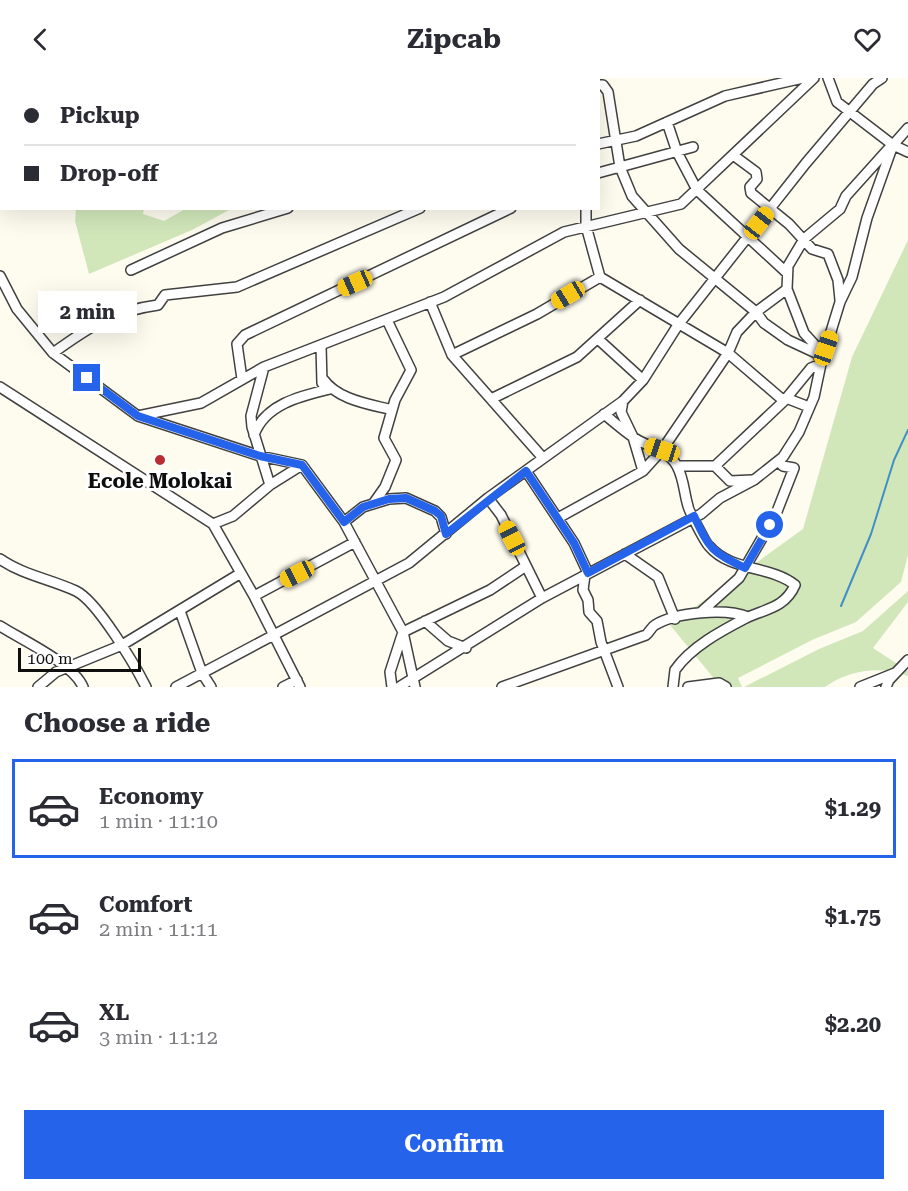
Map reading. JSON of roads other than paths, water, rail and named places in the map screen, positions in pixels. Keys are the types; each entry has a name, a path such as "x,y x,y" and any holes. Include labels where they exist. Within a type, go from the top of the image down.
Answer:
{"street":[{"path":"600,144 615,142 725,96 803,78"},
{"path":"138,416 201,403 264,367 430,302 558,235 586,226 646,214 681,204 814,78"},
{"path":"828,78 835,99 893,145 908,152"},
{"path":"176,687 409,563 488,498 623,401 643,380 678,325 770,209 873,84 882,78"},
{"path":"600,85 603,85 608,92 620,167 632,196 646,214 679,249 714,280 756,312 773,330 819,359"},
{"path":"667,122 677,152 697,190 787,273"},
{"path":"819,359 814,344 804,333 787,289 787,273 792,258 804,239 840,209 846,196 908,128"},
{"path":"399,687 414,683 542,598 706,511 720,498 754,480 788,452 814,397 819,359 852,277 867,218 893,145"},
{"path":"600,172 693,147"},
{"path":"733,155 756,172 757,178 750,187 751,193 804,239 812,249 828,254 838,280 840,302"},
{"path":"131,270 226,227 281,210"},
{"path":"53,353 93,324 115,314 158,305 165,295 172,293 237,287 415,210"},
{"path":"242,379 237,344 245,335 507,210"},
{"path":"586,210 586,226 600,277 728,353 785,400 809,407"},
{"path":"0,276 17,309 53,353 138,416 260,456 302,465 344,522 377,581 403,632 414,683"},
{"path":"452,355 537,314 600,277"},
{"path":"558,518 643,471 662,450 728,353 737,332 756,312 787,289"},
{"path":"491,399 577,357 640,300"},
{"path":"430,302 452,355 543,458"},
{"path":"373,504 385,486 396,460 384,438 392,410 411,366 387,320"},
{"path":"598,339 643,380"},
{"path":"318,392 323,379 321,346"},
{"path":"677,466 715,466 785,400 819,359"},
{"path":"264,367 251,416 254,435 270,485"},
{"path":"323,379 330,389"},
{"path":"0,387 213,524 254,596 298,683 283,687"},
{"path":"254,435 259,422 268,412 330,389 392,410"},
{"path":"623,401 621,412 633,437 636,454 643,471"},
{"path":"604,414 633,437 662,450 677,466 689,511 694,516 709,546 721,556 745,568 776,575 795,585 782,602 768,611 748,617 705,641 675,670 673,687"},
{"path":"701,612 736,581 776,514 794,471 794,467 783,466 778,461"},
{"path":"213,524 233,516 270,485 302,465"},
{"path":"715,466 730,481 754,480"},
{"path":"526,471 558,518 586,574 583,590 618,687"},
{"path":"344,522 358,510 373,504 406,498 441,516 446,534"},
{"path":"488,498 501,515 542,598"},
{"path":"254,596 355,542"},
{"path":"625,554 658,577 675,619"},
{"path":"0,559 13,568 78,592 122,645 146,687"},
{"path":"392,687 390,672 403,632 490,590 526,566"},
{"path":"38,687 56,672 122,645 241,573"},
{"path":"180,611 202,673 211,687"},
{"path":"502,687 646,635 656,624 701,612 730,612 748,617"},
{"path":"425,621 448,641 466,648"},
{"path":"0,626 67,668 78,677 83,687"},
{"path":"886,687 895,673 908,660"},
{"path":"860,687 895,673"},
{"path":"688,687 720,683 726,687"}],"waterway":[{"path":"841,606 871,534 894,460 908,430"}],"place":[{"name":"Ecole Molokai","path":"160,460"}]}
